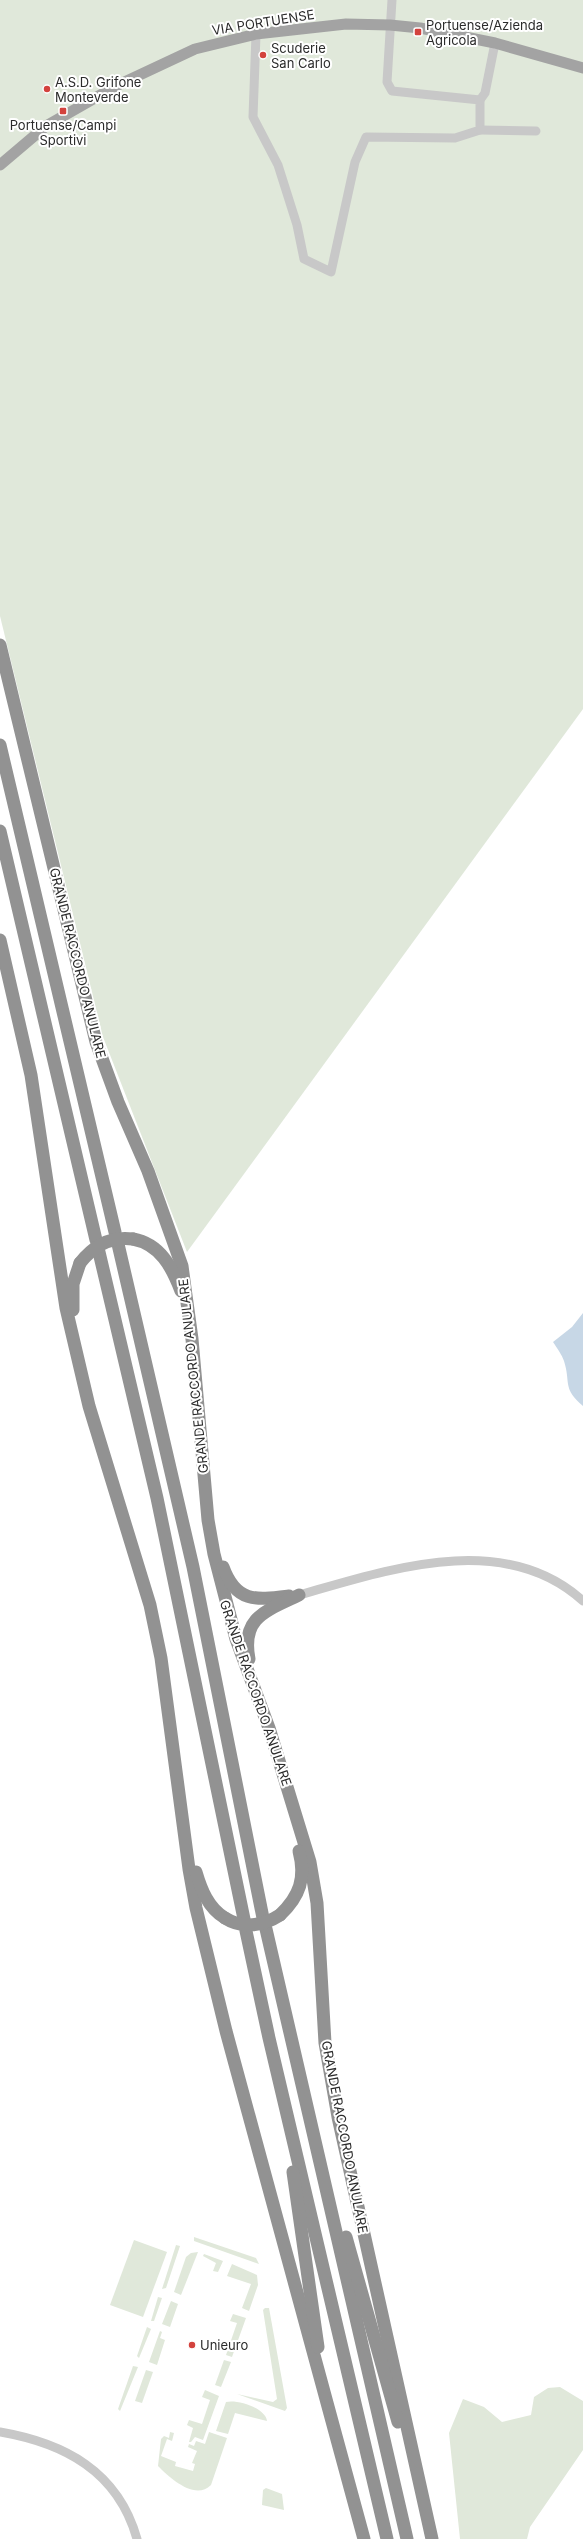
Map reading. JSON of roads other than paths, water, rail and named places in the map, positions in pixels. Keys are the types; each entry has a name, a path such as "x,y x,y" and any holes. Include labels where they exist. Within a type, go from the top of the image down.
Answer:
{"highway":[{"name":"GRANDE RACCORDO ANULARE","path":"0,645 96,1042 118,1102 148,1171 175,1243 183,1271 192,1339 208,1520 222,1592 236,1639 269,1728 310,1862 317,1903 325,2043 338,2117 432,2539"},
{"name":"GRANDE RACCORDO ANULARE","path":"0,745 117,1238 193,1567 265,1924 407,2539"},
{"path":"0,831 157,1498 245,1925 283,2095 387,2539"},
{"path":"0,940 31,1075 66,1308 91,1413 150,1605 161,1658 196,1908 226,2031 244,2093 323,2392 344,2460"},
{"path":"80,1367 72,1293 80,1263 91,1251 107,1241 133,1239 152,1246 164,1257 171,1267 181,1292 192,1339"},
{"path":"186,1841 207,1900 215,1911 225,1918 239,1924 256,1925 280,1915 296,1897 301,1888 302,1864 289,1810 231,1640 218,1593 208,1520"},
{"path":"208,1520 224,1570 231,1585 237,1592 254,1598 298,1595"},
{"path":"269,1728 249,1660 247,1636 250,1626 259,1616 298,1595"},
{"path":"283,2095 318,2353 363,2538"},
{"path":"329,2200 347,2240 371,2332 412,2473 427,2516"}],"main road":[{"name":"VIA PORTUENSE","path":"0,165 46,126 116,86 195,49 256,34 346,24 390,25 420,28 495,43 583,68"}],"street":[{"path":"392,0 387,82 392,91 480,100"},
{"path":"256,34 253,117 278,165 297,225 304,259 319,268 331,272 355,162 366,137 455,138 480,130 536,131"},
{"path":"480,130 480,100 485,93 495,43"},
{"path":"298,1595 362,1577 409,1567 456,1560 472,1560 511,1566 540,1575 564,1587 583,1601"},
{"path":"0,2432 55,2446 89,2466 105,2481 119,2500 136,2539"}],"water":[{"path":"583,1313 583,1406 576,1400 570,1390 564,1361 553,1342 572,1327"}],"place":[{"name":"Portuense/Azienda Agricola","path":"418,32"},
{"name":"Scuderie San Carlo","path":"263,55"},
{"name":"A.S.D. Grifone Monteverde","path":"47,89"},
{"name":"Portuense/Campi Sportivi","path":"63,111"},
{"name":"Unieuro","path":"192,2345"}]}
